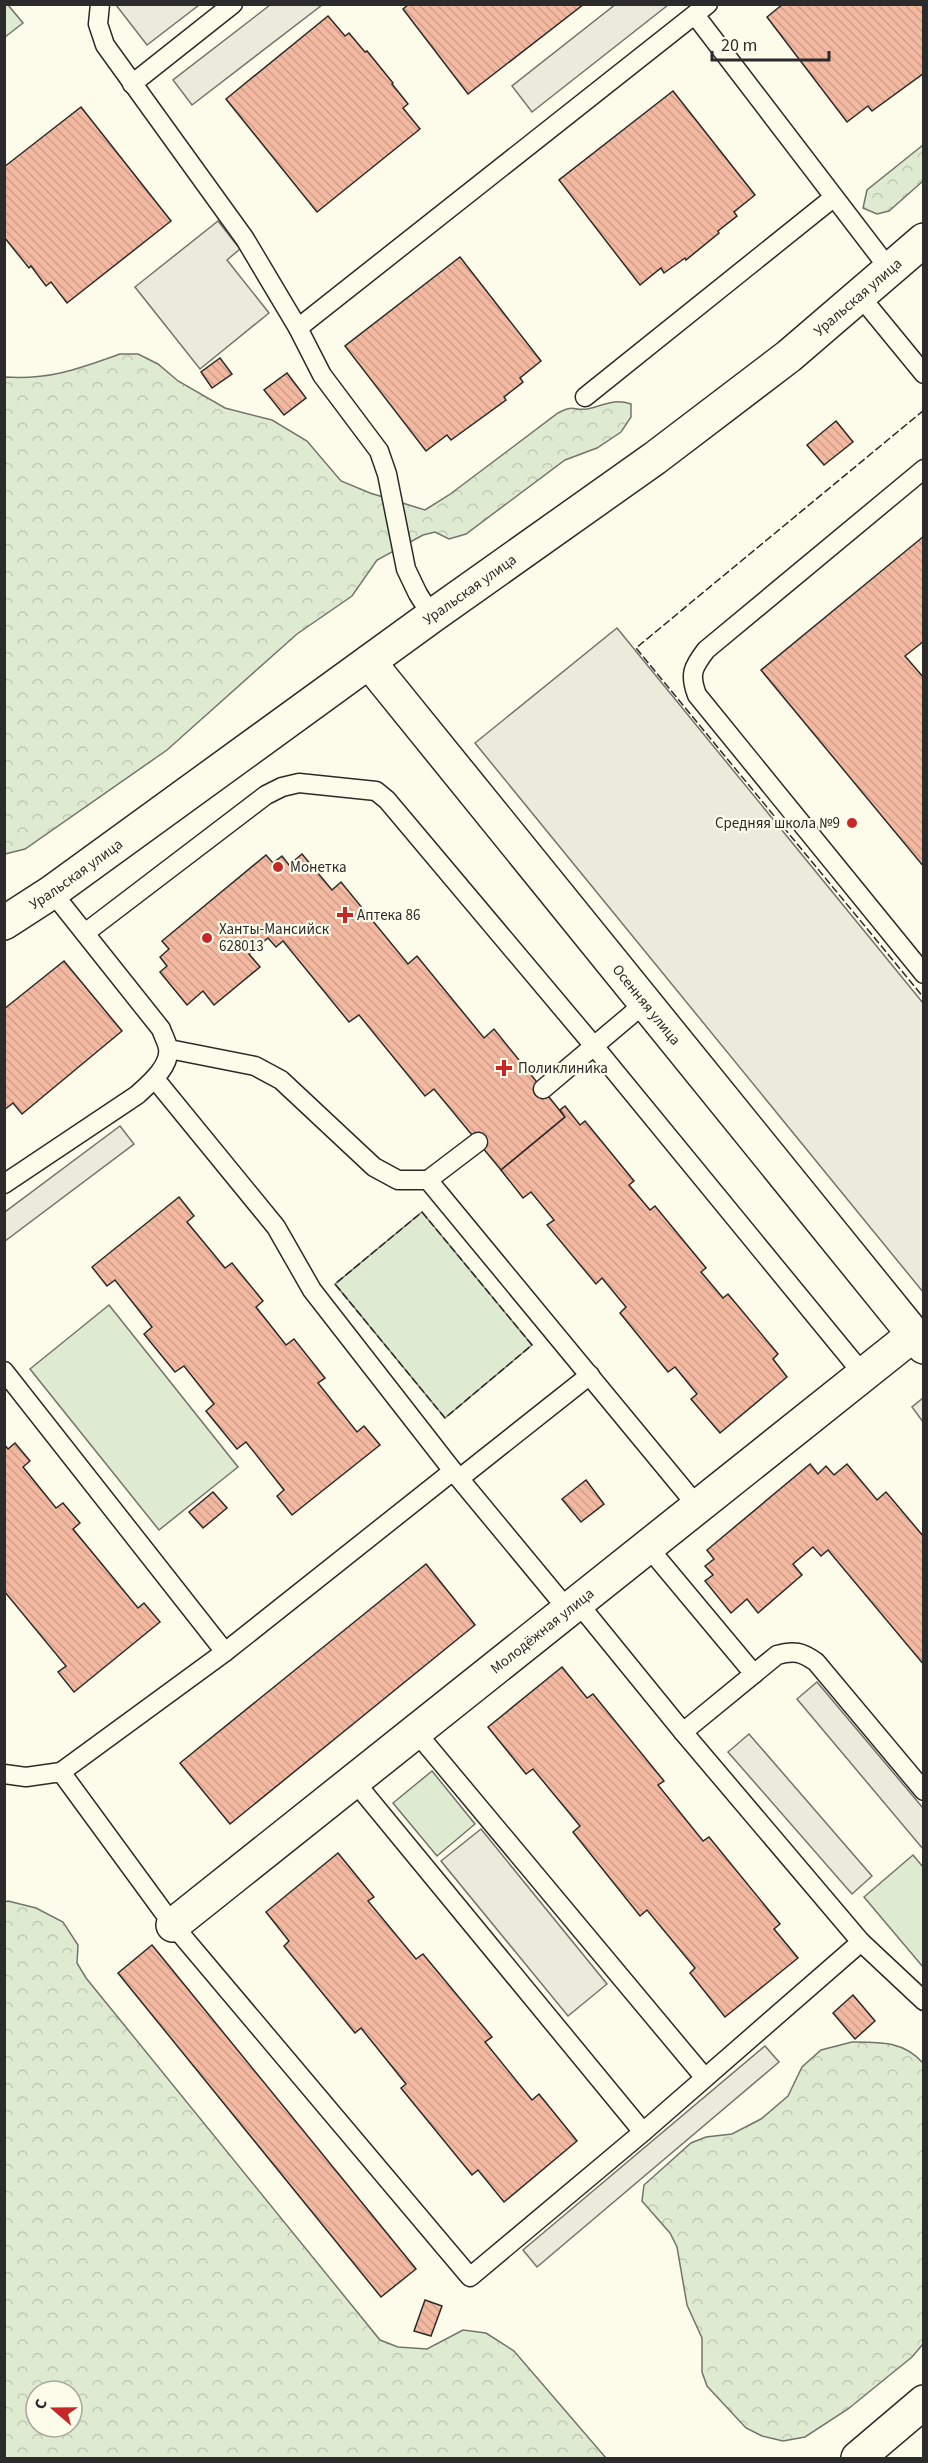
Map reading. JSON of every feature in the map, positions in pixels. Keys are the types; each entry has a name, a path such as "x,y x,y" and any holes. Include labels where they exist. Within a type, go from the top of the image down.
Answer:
{"street":[{"name":"Уральская улица","path":"4,923 52,892 432,616 665,451 789,356 924,240"},
{"name":"Осенняя улица","path":"369,662 918,1341"},
{"name":"Молодёжная улица","path":"173,1925 355,1782 863,1374 918,1341"},
{"path":"858,2458 924,2402"}],"lane":[{"path":"100,4 98,24 105,45 245,239 298,328 322,375 378,451 387,474 406,569 432,616"},
{"path":"132,84 233,4"},
{"path":"298,328 701,10 833,198 890,270"},
{"path":"585,397 833,198"},
{"path":"860,296 924,374"},
{"path":"924,469 706,650 695,665 692,681 697,695 924,974"},
{"path":"85,933 266,795 282,787 299,783 376,791 387,800 594,1046 863,1374"},
{"path":"4,1184 137,1095 155,1078 164,1065 169,1049 161,1029 52,892"},
{"path":"543,1089 645,1003"},
{"path":"169,1049 255,1066 281,1080 374,1167 398,1180 428,1180 477,1142"},
{"path":"155,1078 276,1227 312,1290 457,1475 683,1732 861,1942 924,2001"},
{"path":"428,1180 698,1507"},
{"path":"4,1371 225,1652"},
{"path":"4,1774 26,1778 62,1772 225,1652 591,1375"},
{"path":"648,1547 754,1674"},
{"path":"683,1732 777,1655 791,1651 804,1653 816,1662 924,1791"},
{"path":"416,1732 705,2078"},
{"path":"62,1772 173,1925 470,2277 643,2132 861,1942"},
{"path":"355,1782 643,2132"}],"green space":[{"path":"5,4 23,23 5,37"},
{"path":"923,145 923,181 889,211 877,214 863,208 867,190"},
{"path":"120,354 138,354 158,364 178,381 225,408 272,420 307,441 341,481 370,493 425,510 449,495 564,410 587,409 613,402 625,402 631,404 631,417 621,432 597,448 565,460 466,534 449,539 435,532 423,535 377,560 352,596 297,634 167,750 25,849 5,854 5,377 50,375 77,369"},
{"path":"422,1212 532,1345 445,1418 335,1284"},
{"path":"109,1305 238,1467 159,1530 30,1369"},
{"path":"432,1771 475,1824 437,1856 393,1803"},
{"path":"913,1855 923,1867 923,1967 864,1897"},
{"path":"8,1901 36,1908 63,1922 78,1945 77,1963 86,1978 380,2340 398,2347 427,2349 463,2330 486,2333 514,2351 606,2458 5,2458 4,1902"},
{"path":"852,2042 890,2044 907,2050 923,2063 923,2344 912,2357 848,2409 805,2437 783,2441 762,2436 746,2428 707,2386 702,2372 702,2338 687,2305 677,2247 670,2233 642,2201 644,2185 691,2143 706,2137 732,2134 761,2119 788,2096 802,2067 821,2050"}],"shaded area":[{"path":"616,4 668,5 532,112 512,86"},
{"path":"116,5 199,5 147,45"},
{"path":"270,5 322,5 192,105 173,80"},
{"path":"218,221 240,249 227,260 269,313 200,369 135,287"},
{"path":"617,628 923,1003 923,1292 475,743"},
{"path":"120,1126 134,1144 5,1241 5,1212"},
{"path":"923,1398 923,1422 912,1407"},
{"path":"817,1682 923,1808 923,1849 797,1699"},
{"path":"749,1734 872,1876 852,1894 728,1752"},
{"path":"481,1829 607,1984 568,2016 441,1861"},
{"path":"765,2046 779,2062 537,2267 523,2250"}],"building":[{"path":"409,4 584,4 468,94 403,9"},
{"path":"783,4 924,4 924,73 872,111 868,106 847,122 767,17"},
{"path":"328,16 345,36 349,33 365,52 367,51 408,104 403,108 420,129 317,212 226,99"},
{"path":"673,91 755,195 734,212 737,216 718,231 719,233 686,260 685,258 664,273 661,268 640,285 559,180"},
{"path":"81,107 171,221 67,303 51,282 46,286 4,237 4,167"},
{"path":"460,257 541,361 520,378 523,382 504,397 506,400 451,440 447,435 426,451 345,346"},
{"path":"220,358 232,374 212,388 201,372"},
{"path":"287,373 306,398 284,415 264,390"},
{"path":"836,421 853,442 824,465 807,445"},
{"path":"924,536 924,641 905,656 924,678 924,867 761,670"},
{"path":"302,854 332,890 341,882 408,964 417,956 484,1038 494,1029 565,1117 501,1170 434,1089 425,1096 359,1015 349,1022 283,941 276,947 268,938 249,954 260,967 214,1005 203,991 187,1005 160,972 167,966 160,957 169,949 162,941 266,855 273,863 282,856 289,865"},
{"path":"64,961 122,1031 22,1114 13,1103 4,1110 4,1009"},
{"path":"565,1106 580,1125 585,1121 634,1181 629,1185 650,1210 655,1206 706,1268 701,1272 723,1298 728,1294 778,1354 773,1359 787,1377 720,1433 691,1399 697,1394 675,1367 668,1372 620,1313 626,1307 602,1278 596,1284 547,1225 554,1220 531,1192 523,1198 501,1170 565,1117 560,1110"},
{"path":"179,1197 194,1216 187,1222 225,1268 232,1263 263,1301 256,1307 286,1345 294,1339 325,1378 318,1383 357,1432 364,1426 380,1445 292,1515 277,1496 284,1490 246,1442 237,1449 206,1411 214,1404 184,1366 175,1372 144,1334 152,1327 115,1280 107,1286 92,1267"},
{"path":"15,1443 30,1461 23,1467 56,1508 63,1503 80,1523 73,1529 138,1608 144,1603 160,1622 74,1692 58,1672 66,1666 4,1591 4,1444 8,1449"},
{"path":"810,1464 818,1474 826,1466 834,1475 847,1464 877,1500 886,1492 924,1537 924,1665 828,1550 821,1556 813,1547 793,1564 802,1575 758,1613 747,1599 731,1613 705,1581 713,1575 705,1566 714,1559 707,1550"},
{"path":"586,1480 604,1504 581,1522 562,1499"},
{"path":"213,1492 227,1508 203,1528 189,1512"},
{"path":"426,1564 475,1625 230,1824 180,1763"},
{"path":"562,1667 587,1698 593,1694 664,1781 658,1785 703,1841 709,1837 780,1924 774,1929 798,1958 725,2017 690,1973 695,1968 647,1910 640,1916 573,1832 580,1826 533,1769 526,1774 488,1727"},
{"path":"338,1853 374,1897 368,1901 416,1959 423,1954 492,2037 485,2042 532,2100 539,2094 577,2141 504,2202 478,2170 472,2175 401,2088 406,2084 361,2028 355,2033 284,1946 289,1941 266,1912"},
{"path":"152,1945 416,2269 381,2297 118,1973"},
{"path":"853,1995 875,2021 855,2039 833,2013"},
{"path":"425,2300 442,2306 431,2336 414,2331"}],"fence":[{"path":"924,410 636,648 924,998"},
{"path":"422,1212 532,1345 445,1418 335,1284 422,1212"}],"place":[{"name":"Средняя школа №9","path":"852,823"},
{"name":"Монетка","path":"278,867"},
{"name":"Аптека 86","path":"345,915"},
{"name":"Ханты-Мансийск 628013","path":"207,938"},
{"name":"Поликлиника","path":"504,1068"}]}
